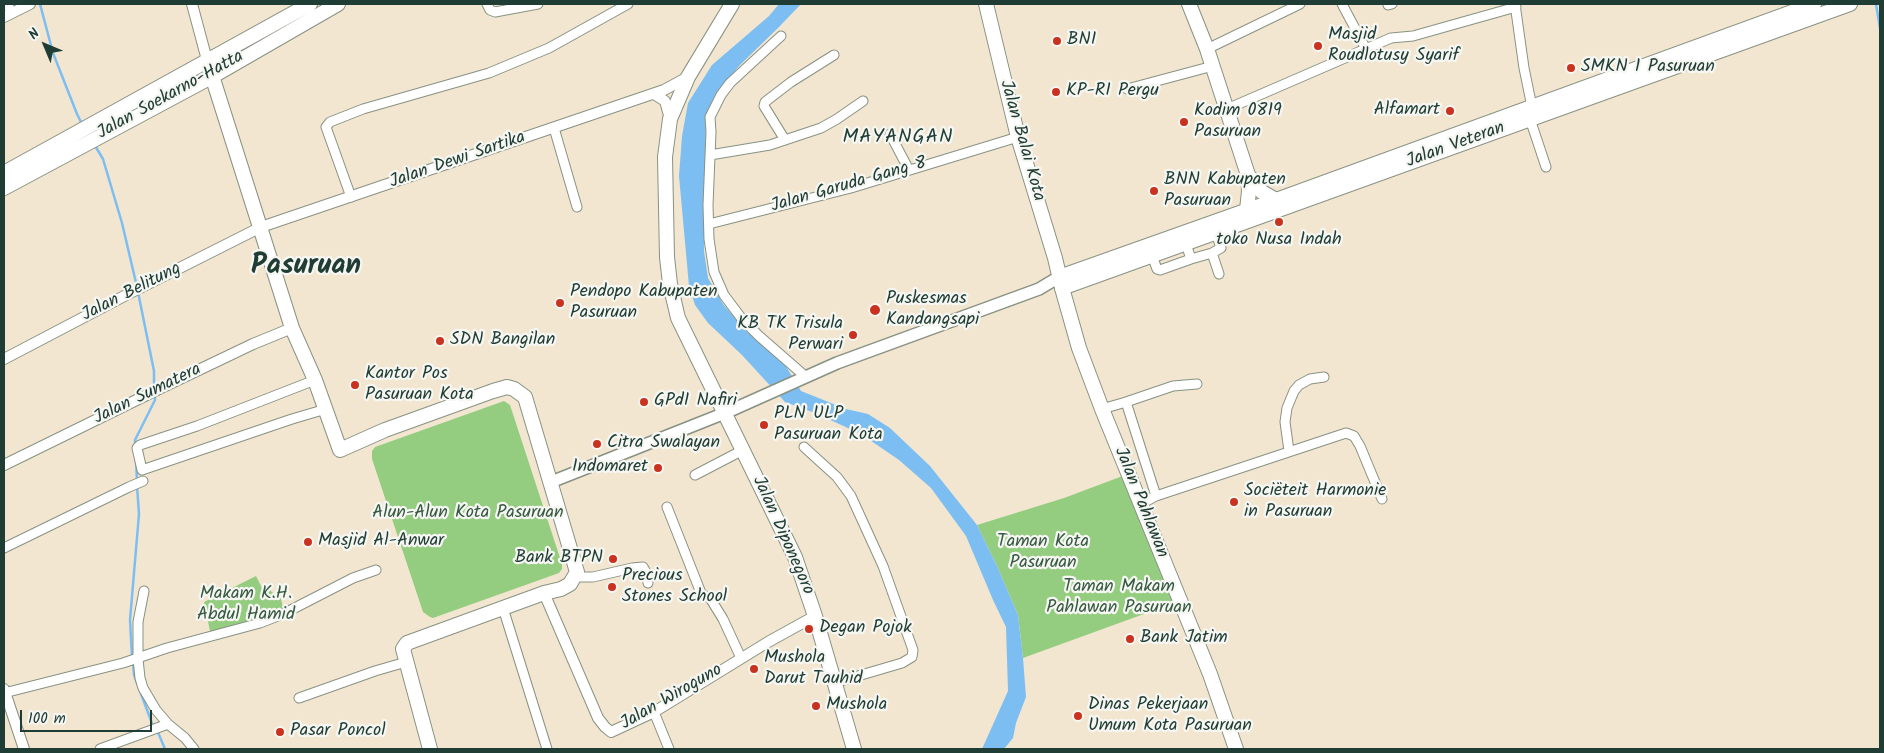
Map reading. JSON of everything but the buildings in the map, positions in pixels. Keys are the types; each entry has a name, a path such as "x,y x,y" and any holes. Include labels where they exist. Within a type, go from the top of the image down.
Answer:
{"main road":[{"name":"Jalan Soekarno-Hatta","path":"4,188 207,60 310,4"},
{"name":"Jalan Soekarno-Hatta","path":"100,127 212,76 338,4"},
{"name":"Jalan Diponegoro","path":"732,4 688,77 670,119 665,157 668,257 674,308 795,557 815,616 854,749"},
{"name":"Jalan Balai Kota","path":"986,4 1018,137 1055,258 1068,311"},
{"path":"1189,4 1213,66 1248,175 1249,191 1244,217"},
{"name":"Jalan Veteran","path":"1618,82 1814,4"},
{"name":"Jalan Veteran","path":"1061,282 1618,82 1850,4"},
{"path":"207,60 292,328 316,380 340,450 385,430 493,391 507,388 514,389 525,397 577,572 576,577 570,584 561,589 544,593 407,643 404,656 430,749"},
{"name":"Jalan Veteran","path":"1150,251 1186,244 1216,233 1276,200 1465,137"},
{"name":"Jalan Soekarno-Hatta","path":"4,173 71,144"},
{"path":"1248,175 1262,192 1276,200"},
{"path":"551,482 726,413 837,363 1061,282"},
{"name":"Jalan Pahlawan","path":"1068,311 1079,348 1102,410 1210,674 1236,749"}],"street":[{"path":"192,4 207,60"},
{"path":"487,4 490,10 495,12 538,4"},
{"path":"351,196 326,127 330,122 364,109 489,73 549,48 628,4"},
{"path":"1207,50 1300,4"},
{"path":"1342,4 1366,49"},
{"path":"7,11 28,5"},
{"path":"1227,109 1392,38 1413,36 1515,5 1531,113 1546,167"},
{"path":"781,36 730,83 721,95 710,117 709,238 714,272 724,295 742,319 803,378"},
{"path":"785,140 764,106 764,102 791,82 834,56"},
{"path":"1127,89 1213,66"},
{"name":"Jalan Dewi Sartika","path":"261,227 654,94 688,77"},
{"path":"654,94 665,101 670,119"},
{"path":"710,155 756,148 821,128 863,101"},
{"path":"554,128 576,207"},
{"path":"890,134 908,170"},
{"name":"Jalan Garuda Gang 8","path":"709,224 851,188 1018,137"},
{"name":"Jalan Belitung","path":"4,359 261,227"},
{"path":"1150,251 1158,270 1212,254 1220,248 1216,233"},
{"path":"1186,244 1191,259"},
{"path":"1212,254 1219,274"},
{"name":"Jalan Sumatera","path":"4,465 148,394 292,328"},
{"path":"1289,451 1285,422 1287,408 1294,391 1299,385 1310,379 1324,377"},
{"path":"316,380 197,426 140,445 138,448 142,470 292,418 326,409"},
{"path":"1102,410 1173,386 1198,384"},
{"path":"1126,402 1156,496"},
{"path":"1141,504 1156,496 1338,435 1350,433 1360,446 1382,499"},
{"path":"804,447 837,477 851,496 883,566 913,650 912,657 902,664 834,683"},
{"path":"695,475 743,450"},
{"path":"4,548 142,482"},
{"path":"667,507 701,593 710,598 723,619 741,658"},
{"path":"576,577 593,577 643,567 647,574 648,583"},
{"path":"24,749 4,692 123,663 167,648 260,623 283,614 353,578 376,570"},
{"path":"144,591 138,622 136,659 143,688 164,725 185,738 194,749"},
{"name":"Jalan Wiroguno","path":"544,593 598,718 605,727 614,732 654,712 741,658 815,616"},
{"path":"503,608 546,749"},
{"path":"299,698 404,656"},
{"path":"654,712 669,749"},
{"path":"100,749 164,725"}],"green space":[{"name":"Alun-Alun Kota Pasuruan","path":"504,401 510,405 562,564 562,569 559,573 433,618 430,617 423,612 372,459 372,451 375,447"},
{"name":"Taman Kota Pasuruan","path":"1128,474 1177,602 1023,658 1018,615 977,525 1064,498"},
{"name":"Makam K.H. Abdul Hamid","path":"256,576 264,592 269,589 274,594 279,593 285,613 211,636 204,602"}],"water":[{"path":"779,4 801,4 740,65 715,95 706,115 704,251 708,278 723,304 747,332 784,363 801,391 846,409 868,414 890,428 930,466 977,525 1018,615 1026,697 1016,723 1013,738 1004,749 982,749 1008,691 1006,627 966,536 931,488 899,460 861,434 815,413 785,402 742,355 708,323 695,305 689,286 679,176 682,136 688,103 712,65 769,16"}],"waterway":[{"path":"40,4 53,53 82,124"},
{"path":"1876,4 1880,28"},
{"path":"94,144 103,159 122,223 137,287"},
{"path":"138,292 154,371 154,387"},
{"path":"135,445 135,440 155,400 155,395"},
{"path":"136,461 137,480"},
{"path":"132,657 130,620 139,514 137,486"},
{"path":"133,663 134,675 153,726"},
{"path":"157,730 165,749"}],"place":[{"name":"BNI","path":"1057,41"},
{"name":"Masjid Roudlotusy Syarif","path":"1318,46"},
{"name":"SMKN 1 Pasuruan","path":"1571,68"},
{"name":"KP-RI Pergu","path":"1056,92"},
{"name":"Alfamart","path":"1450,111"},
{"name":"Kodim 0819 Pasuruan","path":"1184,122"},
{"name":"BNN Kabupaten Pasuruan","path":"1154,191"},
{"name":"toko Nusa Indah","path":"1279,222"},
{"name":"Pendopo Kabupaten Pasuruan","path":"560,303"},
{"name":"Puskesmas Kandangsapi","path":"875,310"},
{"name":"KB TK Trisula Perwari","path":"853,335"},
{"name":"SDN Bangilan","path":"440,341"},
{"name":"Kantor Pos Pasuruan Kota","path":"355,385"},
{"name":"GPdI Nafiri","path":"644,402"},
{"name":"PLN ULP Pasuruan Kota","path":"764,425"},
{"name":"Citra Swalayan","path":"597,444"},
{"name":"Indomaret","path":"658,468"},
{"name":"Sociëteit Harmonie in Pasuruan","path":"1234,502"},
{"name":"Masjid Al-Anwar","path":"308,542"},
{"name":"Bank BTPN","path":"613,559"},
{"name":"Precious Stones School","path":"612,587"},
{"name":"Degan Pojok","path":"809,629"},
{"name":"Bank Jatim","path":"1130,639"},
{"name":"Mushola Darut Tauhid","path":"754,669"},
{"name":"Mushola","path":"816,706"},
{"name":"Dinas Pekerjaan Umum Kota Pasuruan","path":"1078,716"},
{"name":"Pasar Poncol","path":"280,732"}],"district":[{"name":"MAYANGAN","path":"898,139"},
{"name":"Pasuruan","path":"306,268"}],"park label":[{"name":"Taman Makam Pahlawan Pasuruan","path":"1119,598"}]}
